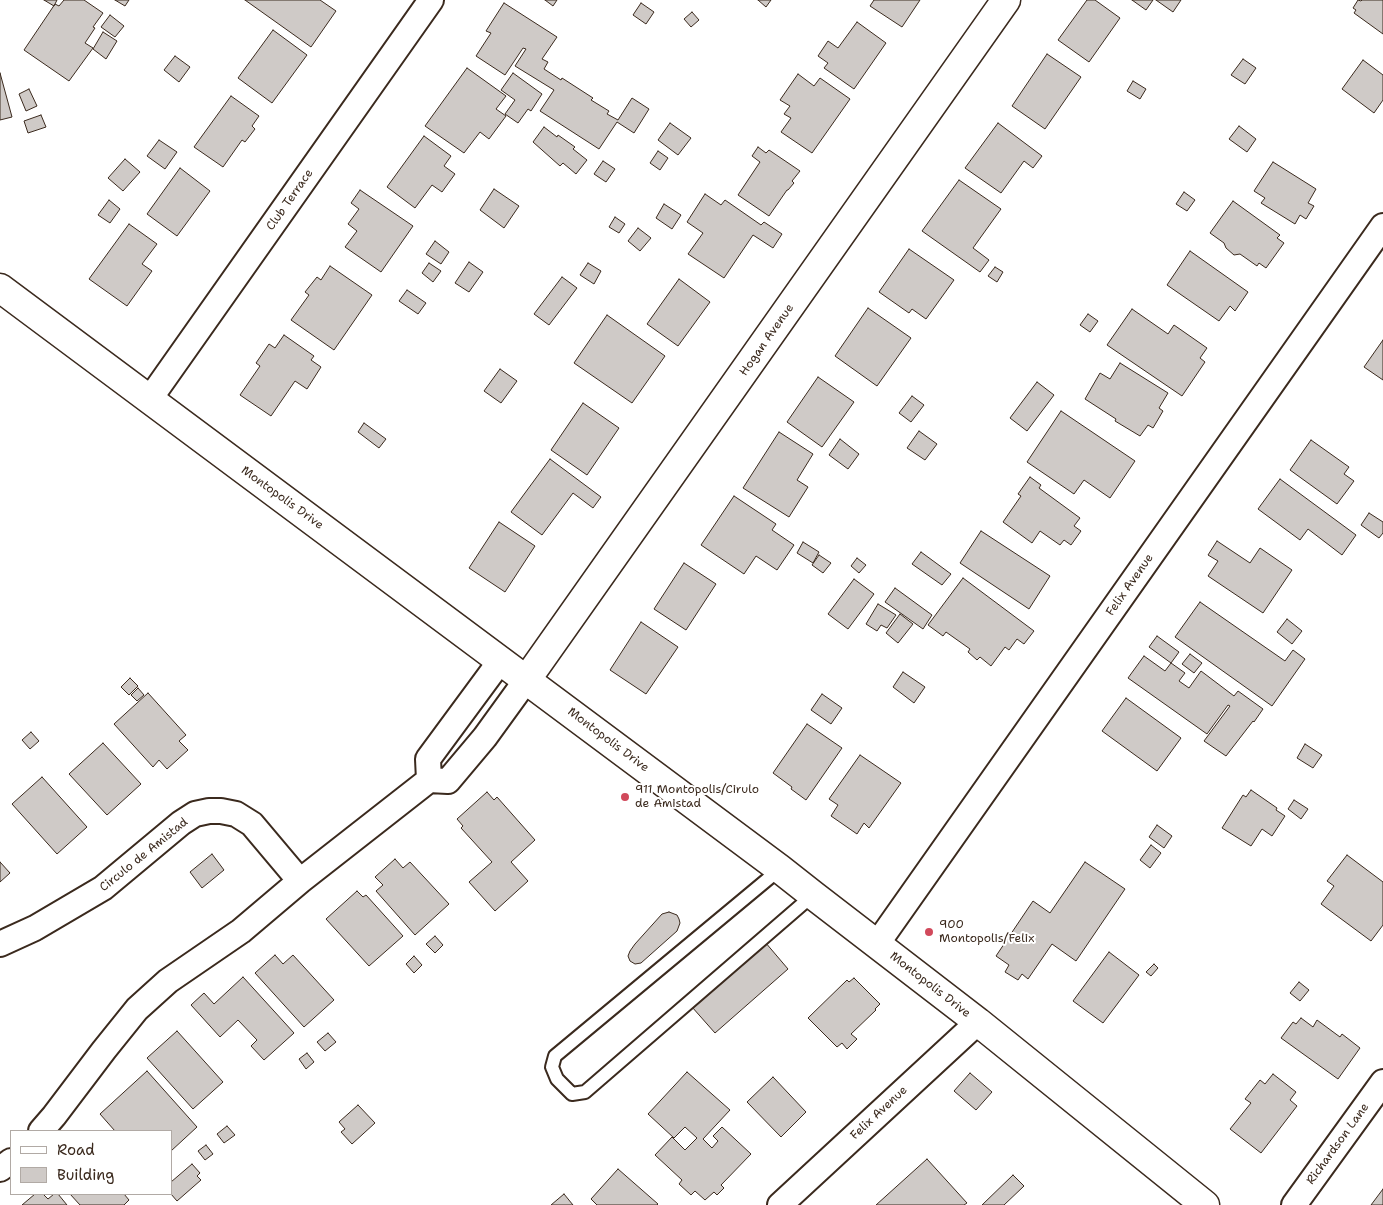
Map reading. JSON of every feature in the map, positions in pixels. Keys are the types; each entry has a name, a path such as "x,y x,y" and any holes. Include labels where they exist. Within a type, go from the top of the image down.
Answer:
{"main road":[{"name":"Hogan Avenue","path":"527,679 1006,0"},
{"name":"Montopolis Drive","path":"0,288 780,869 978,1022 1205,1205"}],"street":[{"name":"Club Terrace","path":"149,400 431,0"},
{"name":"Felix Avenue","path":"877,944 1383,226"},
{"path":"429,780 428,759 501,660"},
{"path":"42,1130 137,1009 168,981 241,931 300,881 429,780 448,780 485,737 527,679"},
{"name":"Circulo de Amistad","path":"0,944 42,924 103,888 181,823 195,814 209,811 236,814 252,824 300,881"},
{"name":"Felix Avenue","path":"780,1205 978,1022"},
{"name":"Richardson Lane","path":"1294,1205 1383,1082"}],"lane":[{"path":"780,869 555,1056 552,1067 557,1079 572,1094 585,1092 813,895"}],"building":[{"path":"44,0 57,0 54,6"},
{"path":"64,0 84,0 103,13 85,43 93,48 69,81 24,50 55,4 59,6"},
{"path":"115,0 129,0 125,6"},
{"path":"245,0 320,0 336,11 311,47"},
{"path":"545,0 557,0 553,6"},
{"path":"758,0 771,0 766,7"},
{"path":"874,0 920,0 902,27 870,6"},
{"path":"1087,0 1095,0 1120,18 1089,62 1058,40"},
{"path":"1132,0 1153,0 1146,10"},
{"path":"1156,0 1181,0 1173,12"},
{"path":"1358,0 1383,0 1383,34 1354,13 1356,10 1353,8"},
{"path":"504,3 557,37 542,59 548,62 544,69 593,98 591,100 609,111 607,114 618,120 632,98 649,109 634,133 617,122 599,149 540,111 554,90 515,66 526,49 523,48 505,75 476,56 491,33 486,31"},
{"path":"641,3 654,12 646,24 633,15"},
{"path":"692,12 699,20 691,27 684,19"},
{"path":"110,15 124,26 115,37 101,27"},
{"path":"857,22 886,43 854,89 824,68 828,63 818,56 828,41 838,48"},
{"path":"273,30 307,55 272,103 238,78"},
{"path":"103,32 117,41 106,59 93,49"},
{"path":"1047,54 1081,77 1045,129 1012,106"},
{"path":"175,56 190,67 179,82 164,70"},
{"path":"1243,59 1256,68 1245,84 1231,75"},
{"path":"1363,60 1383,75 1383,100 1374,113 1342,89"},
{"path":"467,68 506,96 496,109 506,116 489,139 480,132 464,153 425,126"},
{"path":"0,73 12,117 0,120"},
{"path":"513,73 542,94 531,111 528,109 518,123 505,114 515,100 501,90"},
{"path":"798,74 814,86 820,78 850,99 812,153 781,132 791,118 784,114 790,106 780,100"},
{"path":"1133,81 1146,89 1140,99 1127,91"},
{"path":"29,89 37,106 26,111 19,94"},
{"path":"231,96 259,116 252,126 255,129 245,142 242,140 223,167 194,147"},
{"path":"41,115 46,127 28,133 24,121"},
{"path":"670,123 691,138 678,155 658,140"},
{"path":"998,123 1042,156 1033,168 1024,161 1001,193 965,168"},
{"path":"1239,126 1256,139 1247,152 1229,139"},
{"path":"544,127 575,147 573,149 587,160 576,174 563,163 560,166 533,142"},
{"path":"424,136 451,156 444,166 455,174 442,192 432,185 415,208 387,187"},
{"path":"159,140 177,152 165,169 147,156"},
{"path":"758,147 766,153 769,150 800,171 792,181 794,183 769,216 738,195 760,162 752,156"},
{"path":"658,151 668,158 660,170 650,163"},
{"path":"125,159 140,172 123,191 108,178"},
{"path":"603,161 615,169 606,182 594,174"},
{"path":"1273,162 1316,189 1308,203 1314,206 1306,219 1300,215 1295,224 1261,203 1265,198 1254,191"},
{"path":"180,168 210,191 177,236 147,214"},
{"path":"959,180 1001,209 973,248 989,260 980,272 922,231"},
{"path":"494,189 519,206 504,228 480,210"},
{"path":"360,190 413,226 381,272 345,247 357,231 348,224 359,209 351,203"},
{"path":"1184,192 1195,200 1187,211 1176,204"},
{"path":"705,194 721,205 725,200 761,225 764,222 782,234 773,248 753,235 724,278 688,254 703,233 687,222"},
{"path":"109,200 120,209 110,223 98,215"},
{"path":"1233,201 1280,235 1277,238 1284,243 1266,268 1259,263 1257,266 1240,254 1234,255 1226,248 1224,243 1210,233"},
{"path":"664,204 681,215 672,229 656,218"},
{"path":"615,217 625,224 619,233 609,227"},
{"path":"129,224 157,244 142,264 152,271 127,306 89,279"},
{"path":"638,228 651,238 640,251 628,241"},
{"path":"435,241 449,252 441,264 426,254"},
{"path":"909,249 954,280 926,319 912,309 909,313 879,292"},
{"path":"1190,251 1248,292 1235,311 1230,306 1219,321 1167,285"},
{"path":"469,262 483,272 469,292 455,283"},
{"path":"429,263 441,271 433,282 422,273"},
{"path":"588,263 601,271 594,284 580,275"},
{"path":"330,266 372,295 334,350 291,320 309,295 305,292 317,277 321,280"},
{"path":"995,267 1003,272 997,282 988,276"},
{"path":"562,277 577,288 549,325 534,314"},
{"path":"679,279 710,302 678,346 647,324"},
{"path":"407,290 426,303 418,314 399,301"},
{"path":"868,308 911,338 877,386 835,356"},
{"path":"1132,309 1168,334 1174,325 1207,348 1200,358 1205,362 1182,396 1107,345"},
{"path":"1088,314 1098,321 1090,332 1080,325"},
{"path":"607,315 665,356 632,403 574,363"},
{"path":"284,335 314,356 311,360 321,367 307,389 295,381 271,416 240,395 260,366 256,363 269,344 275,348"},
{"path":"1383,340 1383,380 1364,367"},
{"path":"1120,363 1168,393 1159,408 1163,411 1153,428 1148,425 1140,436 1115,421 1116,419 1085,399 1100,373 1110,379"},
{"path":"500,369 517,381 501,403 484,391"},
{"path":"818,377 854,402 822,447 787,422"},
{"path":"1037,382 1054,395 1027,431 1010,418"},
{"path":"912,396 924,405 911,422 899,413"},
{"path":"583,403 619,428 587,475 551,450"},
{"path":"1061,411 1135,461 1110,498 1084,480 1074,494 1027,462"},
{"path":"364,423 386,439 379,448 358,432"},
{"path":"919,431 937,444 925,460 907,448"},
{"path":"779,432 813,454 797,480 808,487 789,517 743,488"},
{"path":"840,439 859,454 848,469 829,455"},
{"path":"1311,440 1349,467 1344,474 1354,481 1337,504 1290,470"},
{"path":"550,459 601,497 593,508 573,493 542,535 511,512"},
{"path":"1030,477 1041,485 1039,488 1080,518 1074,526 1081,531 1071,545 1064,540 1060,545 1040,531 1032,543 1003,522 1021,496 1018,494"},
{"path":"1280,479 1356,535 1342,555 1308,529 1300,540 1258,509"},
{"path":"734,496 776,524 772,530 794,545 777,570 756,556 744,574 701,545"},
{"path":"1369,513 1383,522 1383,533 1379,538 1361,525"},
{"path":"499,522 535,546 505,592 469,568"},
{"path":"981,531 1050,576 1029,609 960,563"},
{"path":"1217,541 1250,563 1260,548 1292,570 1263,613 1208,576 1218,561 1208,555"},
{"path":"803,542 819,552 813,563 797,553"},
{"path":"921,552 951,574 942,585 912,564"},
{"path":"819,555 831,563 823,573 812,565"},
{"path":"857,558 866,565 859,573 851,566"},
{"path":"684,563 716,584 686,630 654,609"},
{"path":"963,578 1034,631 1024,644 1017,639 1009,650 1005,647 991,666 980,657 977,660 968,652 970,649 946,632 943,636 928,625"},
{"path":"854,579 874,594 848,629 828,614"},
{"path":"895,588 932,615 923,629 885,602"},
{"path":"1200,602 1285,661 1293,650 1305,659 1272,706 1175,637"},
{"path":"878,604 896,615 887,628 881,625 877,631 866,624"},
{"path":"900,614 913,624 898,643 886,633"},
{"path":"1287,619 1302,631 1292,644 1277,632"},
{"path":"641,622 678,647 646,694 610,670"},
{"path":"1157,636 1179,652 1171,663 1149,647"},
{"path":"1190,654 1202,663 1194,673 1182,664"},
{"path":"1144,656 1165,671 1171,663 1185,673 1179,681 1189,688 1201,671 1234,696 1238,691 1263,709 1226,756 1204,741 1230,706 1228,705 1207,734 1128,678"},
{"path":"903,672 925,687 914,703 893,687"},
{"path":"130,678 138,686 129,695 121,687"},
{"path":"138,688 144,695 137,701 131,695"},
{"path":"148,693 186,735 179,741 188,750 167,769 159,760 153,767 114,724"},
{"path":"822,694 842,708 831,724 811,710"},
{"path":"1126,698 1181,738 1157,771 1102,731"},
{"path":"807,724 842,748 806,800 773,773"},
{"path":"31,732 39,741 30,749 22,740"},
{"path":"103,743 141,784 107,815 69,774"},
{"path":"1305,744 1322,755 1313,768 1297,758"},
{"path":"860,755 901,783 869,828 864,823 857,834 831,816 838,805 829,799"},
{"path":"42,777 87,827 57,854 12,804"},
{"path":"1251,790 1285,816 1272,836 1262,829 1251,846 1222,828 1243,795 1246,797"},
{"path":"487,792 494,800 497,797 535,840 511,862 528,881 495,911 469,882 492,862 461,828 463,826 457,819"},
{"path":"1294,800 1308,809 1301,819 1288,809"},
{"path":"1157,825 1172,836 1164,848 1149,837"},
{"path":"1151,845 1161,853 1150,868 1140,860"},
{"path":"212,854 224,870 202,888 190,872"},
{"path":"1347,855 1383,882 1383,925 1371,941 1321,904 1334,886 1327,881"},
{"path":"395,859 403,868 410,862 449,904 415,935 376,891 383,885 375,877"},
{"path":"0,862 10,873 0,882"},
{"path":"1085,862 1125,889 1076,961 1052,944 1028,979 1022,974 1018,980 1005,972 1009,965 996,956 1033,901 1050,913"},
{"path":"357,891 363,897 366,895 403,936 369,966 326,919"},
{"path":"669,912 677,915 679,919 680,923 677,931 641,963 635,964 630,961 628,956 635,944 662,914"},
{"path":"435,936 443,945 435,953 426,944"},
{"path":"765,942 788,969 715,1033 692,1007"},
{"path":"1109,952 1139,975 1103,1023 1073,1001"},
{"path":"275,955 283,964 293,955 334,1000 304,1027 255,973"},
{"path":"414,956 422,965 414,973 406,964"},
{"path":"1154,964 1158,968 1151,976 1146,972"},
{"path":"243,977 294,1033 264,1060 251,1046 257,1040 238,1020 220,1037 191,1005 204,993 214,1004"},
{"path":"854,978 880,1004 851,1034 857,1039 847,1049 842,1043 837,1047 808,1018 847,980 849,982"},
{"path":"1299,982 1309,990 1300,1001 1290,993"},
{"path":"1301,1018 1313,1027 1317,1020 1340,1037 1342,1034 1360,1048 1338,1079 1281,1038 1293,1022 1296,1024"},
{"path":"177,1031 223,1082 193,1109 147,1058"},
{"path":"328,1033 336,1042 325,1051 317,1042"},
{"path":"307,1053 314,1062 306,1069 299,1059"},
{"path":"147,1071 197,1127 172,1150 172,1130 114,1130 100,1114"},
{"path":"687,1072 730,1110 703,1139 712,1148 718,1141 713,1136 722,1127 751,1154 721,1185 724,1188 717,1195 714,1192 705,1200 695,1191 691,1195 679,1184 682,1180 655,1155 672,1137 685,1150 697,1138 685,1127 674,1138 648,1114"},
{"path":"970,1073 992,1092 976,1110 954,1091"},
{"path":"1273,1074 1296,1092 1290,1100 1297,1106 1261,1153 1230,1129 1251,1103 1245,1099 1260,1080 1265,1084"},
{"path":"773,1077 806,1112 781,1137 747,1102"},
{"path":"358,1105 375,1123 352,1144 341,1132 345,1129 339,1122"},
{"path":"227,1126 235,1135 224,1143 217,1134"},
{"path":"206,1145 213,1154 205,1160 198,1151"},
{"path":"927,1159 967,1203 964,1205 876,1205"},
{"path":"192,1164 200,1173 197,1176 201,1180 177,1201 172,1195 172,1181"},
{"path":"618,1169 658,1204 597,1205 591,1199"},
{"path":"1013,1175 1024,1186 1004,1205 982,1205"},
{"path":"1383,1189 1383,1205 1371,1205"},
{"path":"564,1194 573,1205 551,1205"},
{"path":"34,1195 44,1195 48,1199 53,1195 59,1195 67,1205 22,1205"},
{"path":"71,1195 125,1195 129,1200 124,1205 80,1205"}],"place":[{"name":"911 Montopolis/Cirulo de Amistad","path":"625,797"},
{"name":"900 Montopolis/Felix","path":"929,932"}]}
